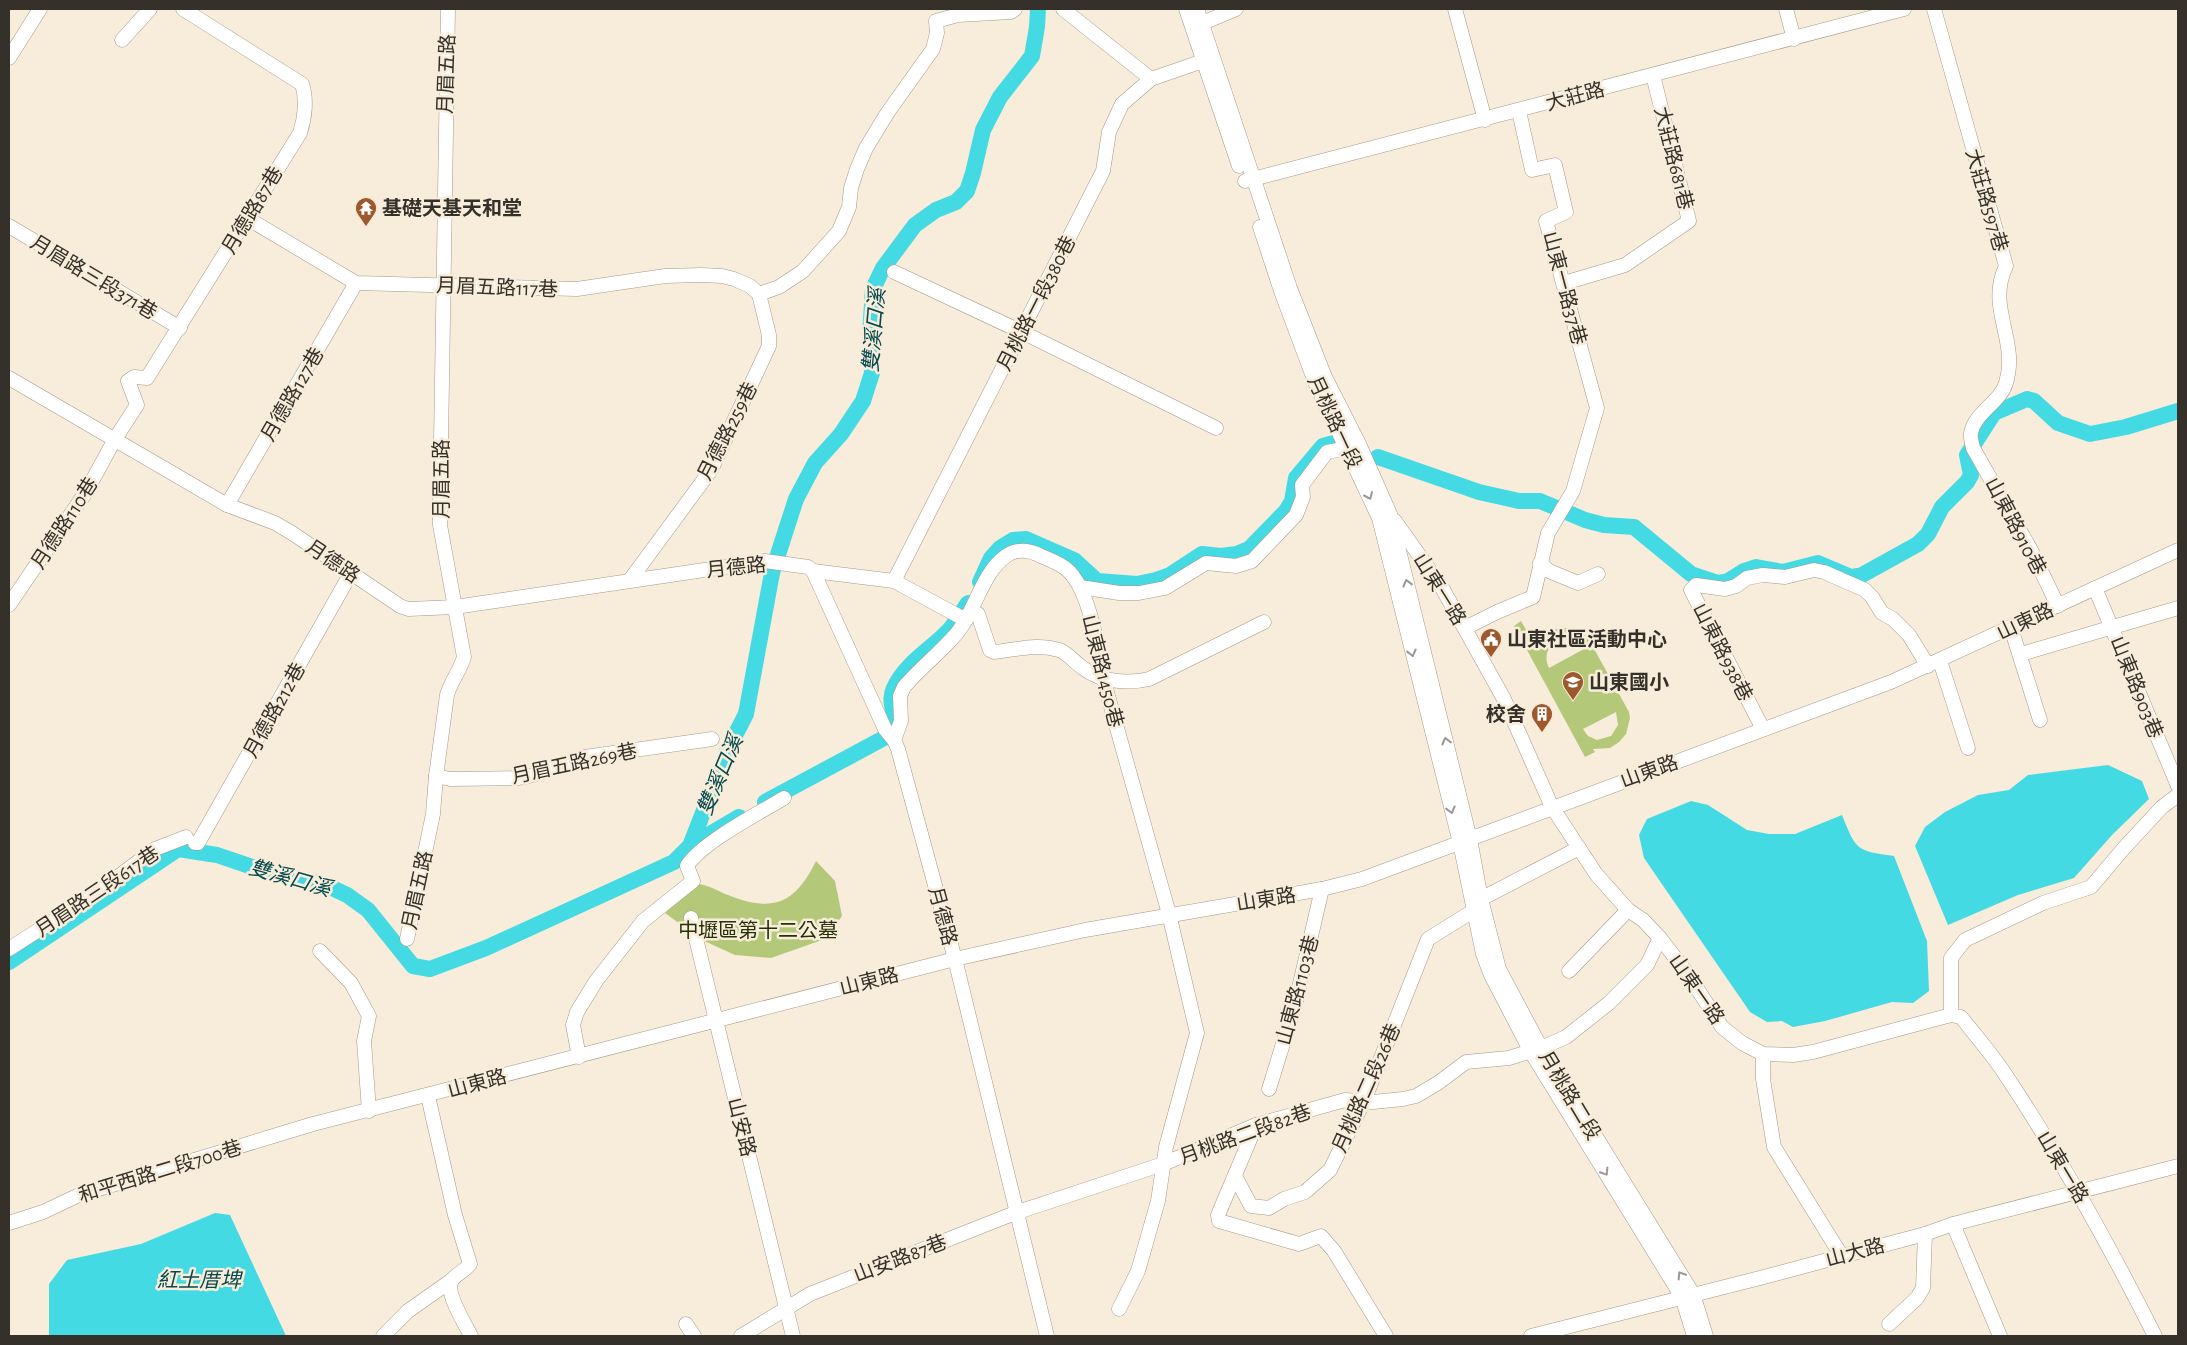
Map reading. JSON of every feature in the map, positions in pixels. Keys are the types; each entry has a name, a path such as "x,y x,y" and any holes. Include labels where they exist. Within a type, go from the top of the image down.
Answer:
{"street":[{"path":"9,58 40,9"},
{"path":"122,40 150,9"},
{"name":"月德路87巷","path":"115,438 137,405 128,382 134,377 147,378 180,328 300,133 304,122 305,92 302,84 183,9"},
{"name":"月眉五路","path":"407,939 433,814 436,776 448,695 451,684 458,673 464,657 440,525 448,9"},
{"path":"759,294 780,287 803,271 839,231 849,207 851,188 866,148 888,112 933,49 937,33 936,21 958,15 1011,12 1015,9"},
{"path":"1063,9 1151,79"},
{"name":"月桃路一段","path":"1186,9 1196,26 1315,382 1384,516"},
{"name":"月桃路一段","path":"1196,9 1196,26 1203,61 1249,180"},
{"path":"1196,26 1236,9"},
{"path":"1455,9 1485,120"},
{"path":"1786,9 1794,39"},
{"name":"大莊路","path":"1249,180 1485,120 1904,9"},
{"name":"大莊路597巷","path":"1934,9 2006,266 1998,287 1998,300 2006,333 2009,360 2006,382 2001,396 1976,420 1970,434 1973,444"},
{"name":"月桃路一段380巷","path":"894,582 1103,171 1109,132 1122,104 1151,79 1203,61"},
{"name":"大莊路681巷","path":"1564,283 1624,265 1690,221 1653,75"},
{"name":"山東一路37巷","path":"1518,111 1532,170 1555,164 1566,212 1546,220 1596,408 1573,491 1548,533 1540,564"},
{"name":"月眉五路117巷","path":"247,218 356,282 577,289 665,276 701,275 722,276 734,279 750,286 759,294"},
{"name":"月眉路三段371巷","path":"9,226 180,328"},
{"path":"894,272 1022,332 1216,428"},
{"name":"月德路127巷","path":"227,505 356,282"},
{"name":"月桃路一段","path":"1285,289 1325,378 1360,446 1384,516 1465,841"},
{"name":"月德路259巷","path":"630,580 711,470 769,346 769,335 759,294"},
{"name":"月德路","path":"9,378 115,438 227,505 275,523 351,574 408,609 455,607 765,561 787,566 808,567 813,571 889,734 898,749 955,959 1015,1213 1047,1336"},
{"name":"月德路110巷","path":"9,605 86,492 115,438"},
{"name":"山東路910巷","path":"1973,444 2032,552 2058,606"},
{"path":"1080,587 1119,593 1139,593 1165,588 1206,563 1236,566 1252,561 1296,516 1303,497 1302,485 1327,452 1348,448"},
{"name":"山東一路","path":"1384,516 1441,586 1504,699 1552,807 1596,874 1628,910 1643,920 1660,938 1687,973 1722,1027 1742,1043 1763,1054 1793,1055 1814,1052 1951,1015 1961,1017 2002,1070 2078,1191 2136,1297 2155,1336"},
{"name":"山東路1450巷","path":"969,615 996,564 1007,554 1019,550 1031,551 1062,566 1073,575 1080,587 1099,648 1103,678 1169,914 1197,1033 1162,1164 1158,1201 1138,1271 1119,1309"},
{"name":"山東路","path":"313,1124 428,1096 955,959 1085,930 1169,914 1322,890 1362,879 1891,682 2178,550"},
{"path":"1465,628 1496,612 1533,597 1540,564 1549,572 1578,583 1598,574"},
{"name":"山東路938巷","path":"1762,729 1691,590 1696,585 1725,589 1736,586 1747,578 1763,575 1785,577 1814,570 1824,572 1865,590 1872,596 1882,612 1893,619 1934,663"},
{"path":"813,571 894,582 952,611 969,615 978,614 990,650 994,652 1025,646 1061,650 1085,670 1103,678 1130,681 1150,679 1264,622"},
{"name":"月德路212巷","path":"190,840 198,843 351,574"},
{"name":"山東路903巷","path":"2096,588 2178,786"},
{"path":"2020,654 2178,608"},
{"path":"889,734 901,721 900,696 904,687 958,632 969,615"},
{"path":"2011,628 2040,720"},
{"path":"1934,663 1968,748"},
{"name":"月眉五路269巷","path":"436,776 450,779 473,777 519,778 534,775 585,757 712,738"},
{"path":"1951,1015 1951,958 1965,940 2043,903 2091,887 2162,807 2178,795"},
{"path":"579,1057 573,1025 577,1012 596,981 614,957 643,921 692,881 688,866 691,860 720,838 784,798"},
{"name":"月眉路三段617巷","path":"9,949 98,891 155,849 190,840"},
{"name":"月桃路二段","path":"1465,841 1483,954 1491,975 1687,1296 1706,1336"},
{"name":"月桃路二段26巷","path":"1235,1176 1252,1206 1269,1208 1284,1198 1305,1192 1330,1170 1364,1101 1428,939 1475,904 1579,848"},
{"name":"山東路1103巷","path":"1269,1089 1295,1005 1322,890"},
{"path":"1569,971 1628,910"},
{"name":"山安路","path":"690,918 794,1336"},
{"name":"月桃路二段82巷","path":"1015,1213 1162,1164 1256,1126 1345,1100 1373,1102 1410,1097 1438,1083 1466,1062 1509,1058 1536,1050 1566,1037 1609,1003 1647,965 1660,938"},
{"path":"320,951 352,983 370,1016 364,1041 368,1111"},
{"path":"1763,1054 1763,1079 1774,1147 1840,1256"},
{"path":"384,1336 408,1311 466,1270 470,1264 455,1215 428,1096"},
{"name":"和平西路二段700巷","path":"9,1223 43,1212 79,1195 313,1124"},
{"path":"1256,1126 1218,1215 1219,1221 1299,1244 1321,1236 1334,1251 1386,1336"},
{"name":"山大路","path":"1531,1336 1550,1334 1925,1234 1954,1224 2178,1166"},
{"name":"山安路87巷","path":"741,1336 810,1294 1015,1213"},
{"path":"1954,1224 2000,1336"},
{"path":"1889,1324 1917,1298 1923,1288 1925,1234"},
{"path":"452,1280 450,1288 452,1299 471,1336"},
{"name":"月桃路二段","path":"1687,1296 1694,1336"},
{"path":"686,1324 694,1336"}],"green space":[{"path":"1521,621 1536,647 1545,636 1556,629 1573,629 1588,638 1629,712 1630,718 1626,734 1619,742 1610,748 1593,749 1595,752 1585,757 1514,626","holes":["1561,639 1574,640 1584,649 1549,668 1547,664 1548,651 1553,644","1616,712 1618,725 1611,736 1597,740 1588,736 1583,729"]},
{"name":"中壢區第十二公墓","path":"816,861 835,881 842,916 825,939 771,958 735,955 702,940 665,913 696,884 705,885 728,895 758,903 781,901 800,887"}],"water":[{"path":"2108,765 2142,781 2149,799 2112,835 2074,878 2018,895 1948,925 1915,846 1925,827 1945,812 1978,795 2009,790 2028,775"},
{"path":"1691,801 1708,805 1747,830 1769,834 1795,834 1842,815 1859,847 1872,852 1894,856 1927,941 1929,991 1913,1003 1892,1002 1825,1021 1793,1027 1782,1021 1767,1022 1750,1012 1644,858 1639,835 1647,819"},
{"name":"紅土厝埤","path":"215,1213 230,1215 286,1336 49,1336 49,1284 67,1260 141,1244"}],"waterway":[{"name":"雙溪口溪","path":"9,962 178,849 217,855 258,869 326,885 347,895 368,910 413,966 430,969 486,948 674,862 690,846 728,749 746,714 772,573 796,499 815,463 841,434 863,401 872,373 870,334 873,289 883,268 915,225 936,210 956,202 967,191 983,130 1000,97 1032,56 1038,9"},
{"path":"1378,457 1479,492 1519,501 1540,501 1585,520 1604,525 1634,527 1691,574 1718,583 1728,581 1744,571 1756,567 1783,572 1818,563 1851,577 1862,575 1918,544 1928,534 1942,507 1967,482 1971,475 1967,455 1994,413 2027,399 2034,401 2058,423 2090,434 2126,427 2178,411"},
{"path":"980,582 991,558 1000,548 1013,540 1026,539 1074,560 1097,581 1137,584 1170,575 1202,554 1221,556 1237,554 1249,549 1286,511 1292,501 1296,478 1323,446 1337,442"},
{"path":"765,802 884,738 893,724 894,718 891,701 894,688 899,679 912,663 950,629 968,603"},
{"path":"690,846 739,817"}],"place":[{"name":"基礎天基天和堂","path":"366,227"},
{"name":"山東社區活動中心","path":"1491,658"},
{"name":"山東國小","path":"1573,701"},
{"name":"校舍","path":"1542,733"}]}
